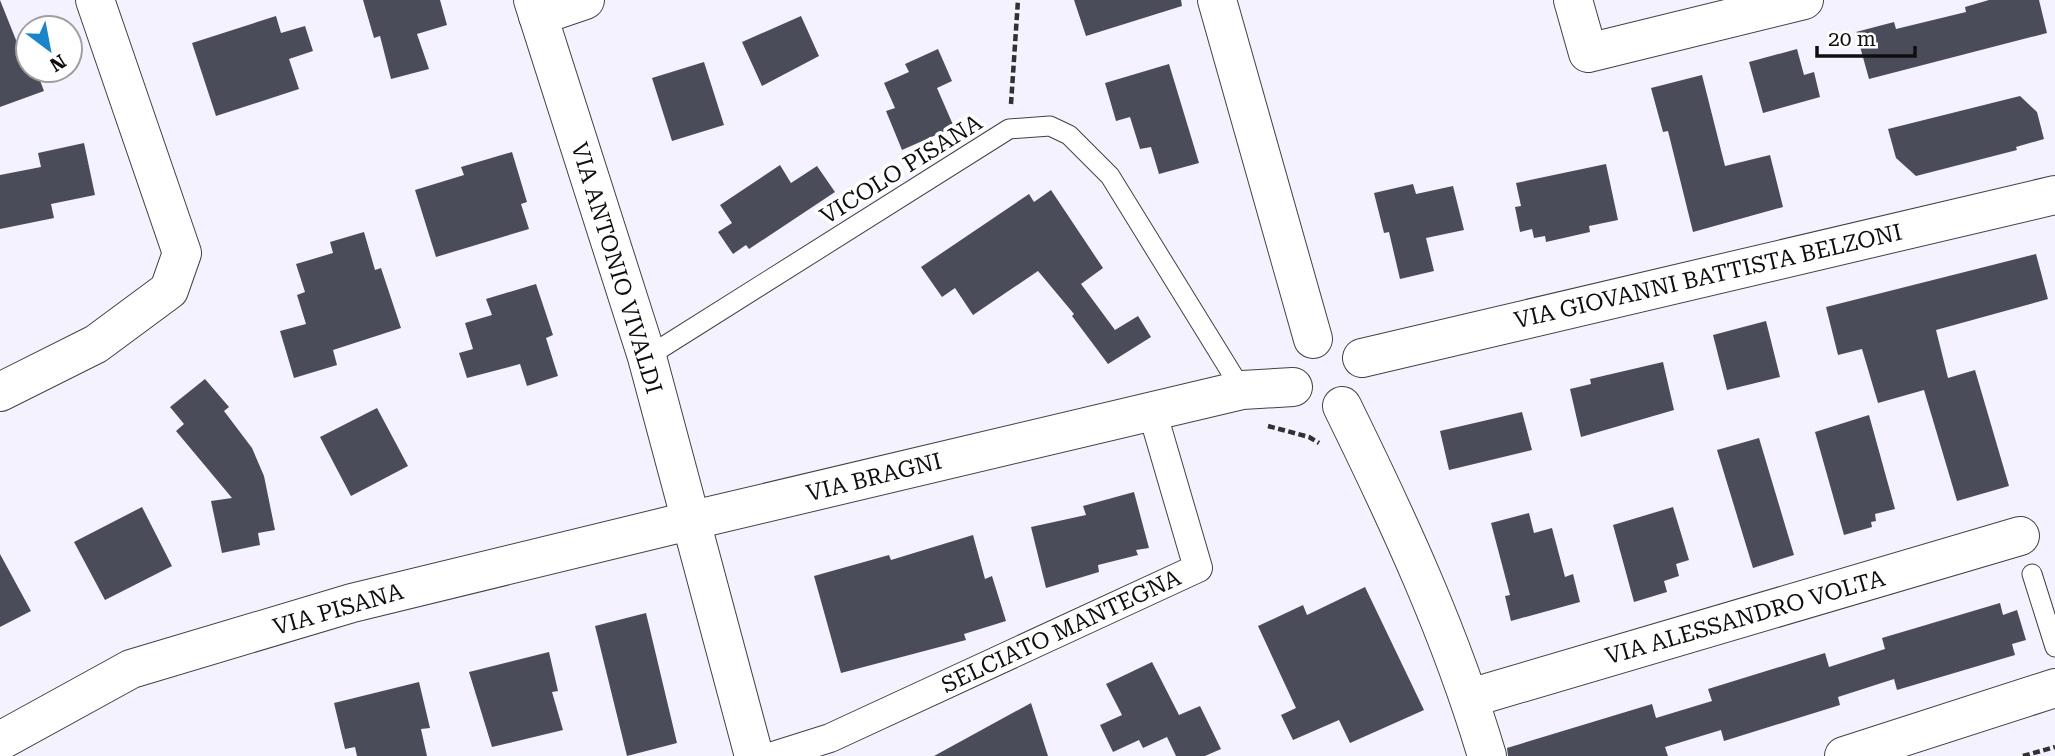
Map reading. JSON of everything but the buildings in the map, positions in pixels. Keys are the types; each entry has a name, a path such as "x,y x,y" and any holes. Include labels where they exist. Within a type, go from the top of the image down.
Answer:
{"street":[{"path":"0,392 96,344 169,290 182,253 95,0"},
{"name":"VIA ANTONIO VIVALDI","path":"585,0 536,8 646,356 693,520"},
{"path":"1217,0 1313,339"},
{"path":"1573,0 1588,53 1804,0"},
{"name":"VIA GIOVANNI BATTISTA BELZONI","path":"1362,358 2055,195"},
{"path":"1327,336 1341,338 1353,346 1362,358 1365,372 1362,386 1354,398 1342,406 1328,409 1314,407 1302,399 1293,387 1290,373 1293,359 1301,347 1313,339 1327,336"},
{"name":"VIA BRAGNI","path":"693,520 1242,390 1293,387"},
{"path":"1342,406 1405,535 1470,698 1487,756"},
{"name":"SELCIATO MANTEGNA","path":"773,756 830,738 1198,568 1152,411"},
{"path":"693,520 754,756"},
{"name":"VIA PISANA","path":"0,741 131,669 352,603 693,520"},
{"name":"VIA ALESSANDRO VOLTA","path":"1470,698 2020,536"},
{"path":"1844,756 2055,688"}],"lane":[{"name":"VICOLO PISANA","path":"646,356 1009,130 1050,126 1069,135 1110,176 1242,390"},
{"path":"2032,574 2055,647"}],"path":[{"path":"1009,130 1018,0"},
{"path":"2023,756 2055,747"}]}
